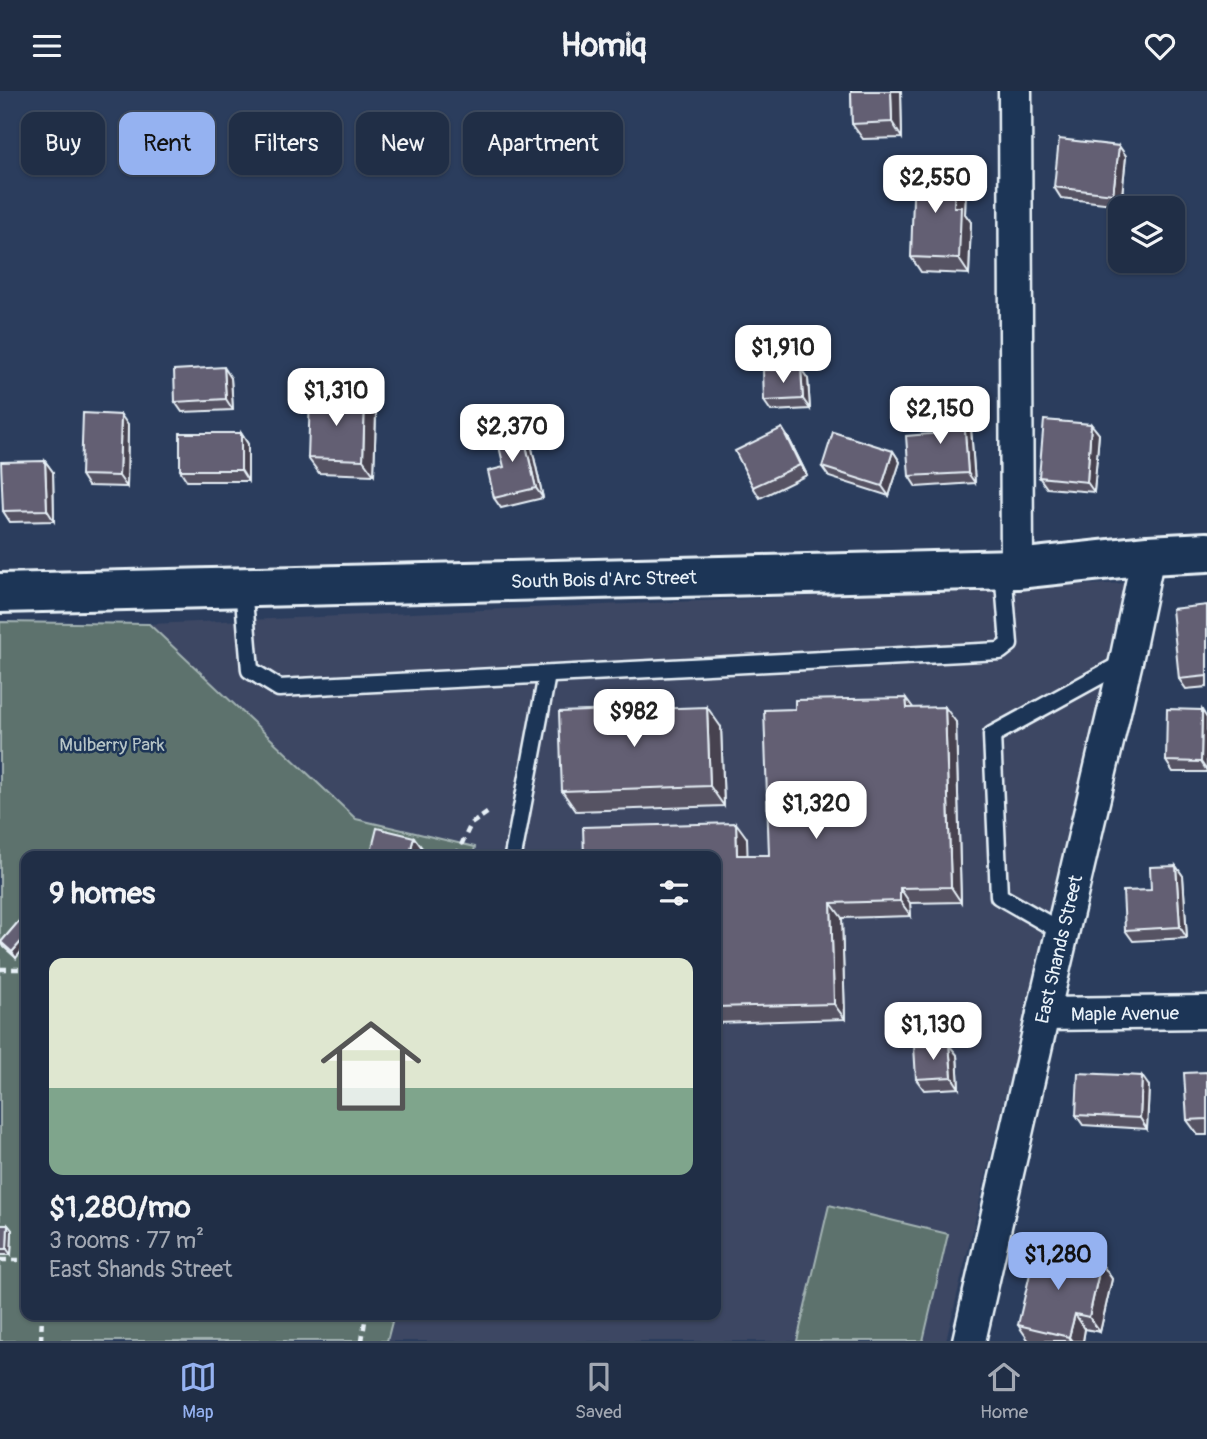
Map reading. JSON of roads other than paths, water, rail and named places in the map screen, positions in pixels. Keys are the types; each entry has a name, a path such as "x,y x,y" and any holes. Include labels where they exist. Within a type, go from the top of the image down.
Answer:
{"main road":[{"name":"South Bois d'Arc Street","path":"0,593 1010,569 1207,552"}],"street":[{"path":"1010,569 1015,91"},
{"name":"East Shands Street","path":"969,1341 1148,555"},
{"name":"Maple Avenue","path":"1043,1014 1207,1011"}],"lane":[{"path":"243,587 250,670 279,688 1000,651 1009,644 1010,569"},
{"path":"1062,932 999,896 992,735 1126,661"},
{"path":"514,851 547,674"}],"park label":[{"name":"Mulberry Park","path":"112,744"}]}
